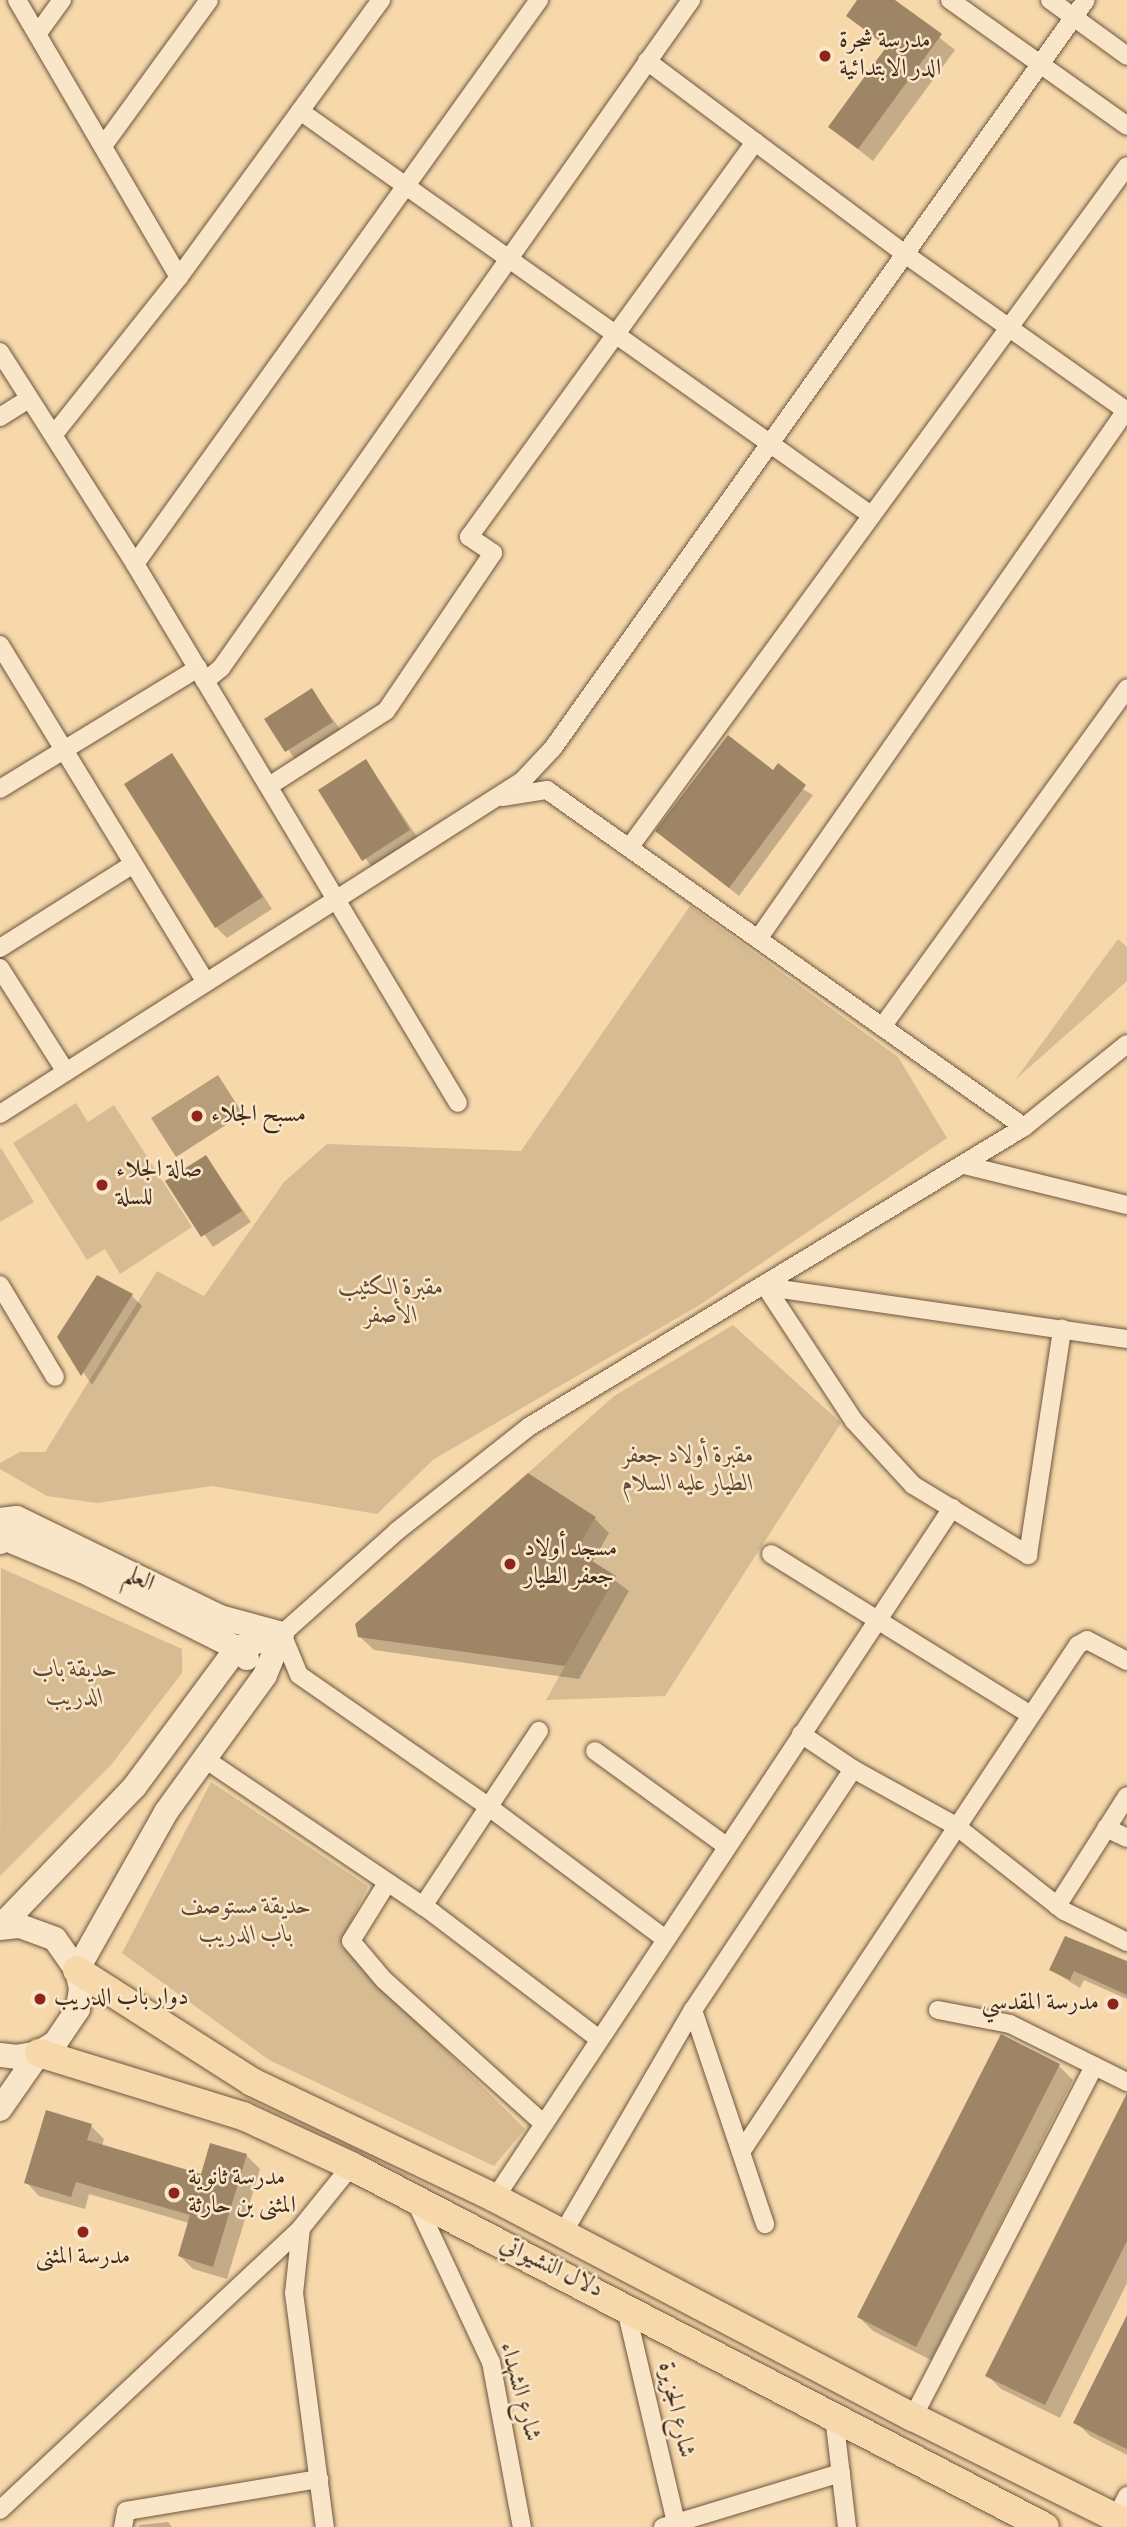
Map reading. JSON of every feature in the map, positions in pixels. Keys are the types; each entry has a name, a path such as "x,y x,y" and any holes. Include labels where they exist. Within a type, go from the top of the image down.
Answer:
{"main road":[{"name":"العلم","path":"265,1675 237,1648 83,1571 1,1534 17,1518 220,1617 282,1634"},
{"path":"0,1927 135,1786 237,1648 282,1634"},
{"path":"0,2109 39,2053 63,2035 78,2010 77,1969 166,1812 265,1675 282,1634"},
{"path":"0,1927 20,1926 47,1934 68,1953 77,1969 253,2082 495,2198 913,2417 1123,2513"},
{"path":"0,2055 17,2057 39,2053"},
{"name":"دلال النشيواتي","path":"39,2053 243,2116 351,2166 625,2305 834,2416 1005,2517 1045,2527"}],"street":[{"path":"17,0 179,276"},
{"path":"38,33 62,0"},
{"path":"103,146 209,0"},
{"path":"55,433 179,276 381,0"},
{"path":"135,564 539,0"},
{"path":"0,789 201,675 221,668 505,259 691,0"},
{"path":"950,0 1127,126"},
{"path":"1051,0 1127,56"},
{"path":"0,1114 522,781 553,748 905,254 1044,65 1086,0"},
{"path":"647,61 905,254 1127,410 758,939"},
{"path":"300,111 505,259 616,334 871,515"},
{"path":"269,786 386,711 493,553 469,537 755,142"},
{"path":"629,848 1127,166"},
{"path":"0,352 29,399 55,433 135,564 458,1103"},
{"path":"0,417 29,399"},
{"path":"0,645 205,982"},
{"path":"882,1027 1127,688"},
{"path":"494,799 547,790 1024,1127"},
{"path":"0,948 132,865"},
{"path":"0,968 65,1072"},
{"path":"664,1938 489,1807 299,1675 282,1634 397,1531 530,1426 766,1287 1024,1127 1127,1044"},
{"path":"964,1165 1127,1205"},
{"path":"0,1285 55,1377"},
{"path":"766,1287 1127,1339"},
{"path":"766,1287 854,1421 914,1485 1028,1555 1062,1329"},
{"path":"495,2198 664,1938 951,1508"},
{"path":"771,1554 1029,1714"},
{"path":"741,2152 1029,1714 1078,1646 1087,1640 1127,1661"},
{"path":"423,1906 539,1731"},
{"path":"801,1734 853,1769 956,1826 1056,1906 1127,1942"},
{"path":"595,1751 726,1846"},
{"path":"205,1759 423,1906 599,2039"},
{"path":"563,2233 693,2010 853,1769"},
{"path":"1056,1906 1127,1796"},
{"path":"1106,1828 1127,1838"},
{"path":"387,1883 351,1941 384,1980 544,2124"},
{"path":"693,2010 765,2224"},
{"path":"938,2010 1010,2024 1127,2082"},
{"path":"913,2417 1094,2066"},
{"path":"0,2510 301,2228 351,2166"},
{"name":"شارع الشهداء","path":"415,2200 491,2362 522,2527"},
{"path":"301,2228 294,2293 325,2527"},
{"name":"شارع الجزيرة","path":"625,2305 672,2526"},
{"path":"834,2416 847,2527"},
{"path":"672,2526 841,2473"},
{"path":"123,2527 126,2511 319,2479"}],"green space":[{"name":"مقبرة الكثيب الأصفر","path":"690,906 898,1057 947,1138 698,1306 434,1459 377,1514 212,1486 97,1503 47,1496 0,1469 0,1463 20,1452 45,1452 157,1271 204,1296 284,1182 327,1144 521,1151"},
{"path":"1118,939 1127,947 1127,981 1015,1080"},
{"name":"صالة الجلاء للسلة","path":"76,1103 88,1122 114,1105 192,1227 120,1274 105,1249 87,1260 13,1143"},
{"path":"0,1149 34,1202 0,1222"},
{"name":"مقبرة أولاد جعفر الطيار عليه السلام","path":"733,1325 841,1423 665,1696 546,1700 615,1576 576,1551 596,1517 528,1473 614,1396"},
{"name":"حديقة باب الدريب","path":"1,1568 182,1649 182,1673 111,1765 0,1876"},
{"name":"حديقة مستوصف باب الدريب","path":"211,1782 368,1886 340,1945 525,2129 494,2166 269,2060 122,1953"}],"shaded area":[{"name":"مسبح الجلاء","path":"218,1075 243,1114 176,1157 151,1118"}],"building":[{"path":"857,0 895,0 942,34 858,149 828,127 887,46 846,16"},
{"path":"312,688 333,722 285,752 264,719"},
{"path":"728,735 773,770 778,763 806,785 729,888 655,831"},
{"path":"172,753 263,897 215,928 124,784"},
{"path":"366,759 410,830 362,861 318,790"},
{"path":"206,1155 242,1211 201,1237 165,1181"},
{"path":"97,1275 133,1294 81,1376 57,1337"},
{"name":"مسجد أولاد جعفر الطيار","path":"528,1473 596,1517 576,1551 616,1576 565,1666 358,1637 355,1624"},
{"path":"1065,1936 1127,1961 1127,1995 1074,1971 1070,1980 1049,1970"},
{"path":"1001,2034 1060,2064 916,2347 857,2317"},
{"path":"1127,2093 1127,2241 1045,2405 985,2376"},
{"path":"46,2110 92,2124 87,2140 201,2174 210,2143 247,2154 213,2267 178,2256 190,2215 76,2182 71,2197 24,2183"},
{"path":"1127,2315 1127,2449 1073,2423"}],"place":[{"name":"مدرسة شجرة الدر الابتدائية","path":"825,56"},
{"name":"مسبح الجلاء","path":"197,1116"},
{"name":"صالة الجلاء للسلة","path":"102,1185"},
{"name":"مسجد أولاد جعفر الطيار","path":"510,1564"},
{"name":"دوار باب الدريب","path":"40,1999"},
{"name":"مدرسة المقدسي","path":"1113,2004"},
{"name":"مدرسة ثانوية المثنى بن حارثة","path":"174,2193"},
{"name":"مدرسة المثنى","path":"83,2232"}]}
